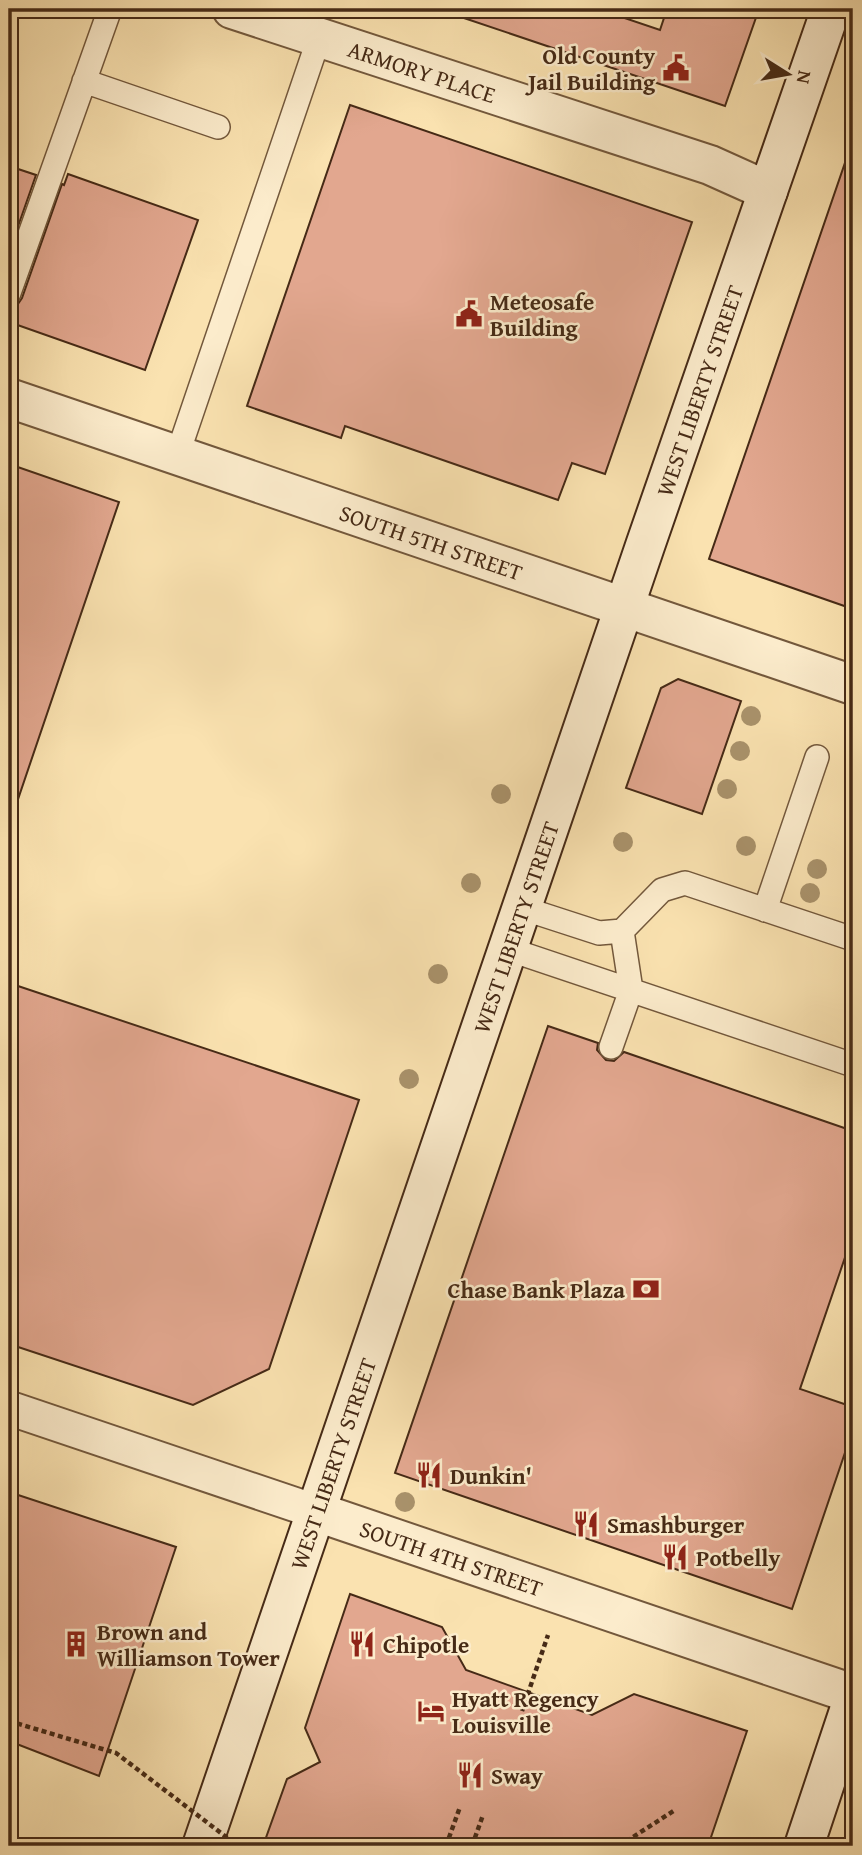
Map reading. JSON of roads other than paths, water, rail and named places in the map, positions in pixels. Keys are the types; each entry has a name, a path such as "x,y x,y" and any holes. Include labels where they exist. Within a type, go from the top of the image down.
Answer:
{"main road":[{"name":"ARMORY PLACE","path":"232,9 710,165 768,191"},
{"name":"WEST LIBERTY STREET","path":"202,1846 624,607 831,9"},
{"name":"SOUTH 5TH STREET","path":"9,398 853,685"},
{"name":"SOUTH 4TH STREET","path":"317,1512 853,1696"},
{"path":"804,1846 853,1696"}],"street":[{"name":"SOUTH 4TH STREET","path":"9,1408 317,1512"}],"lane":[{"path":"9,293 110,9"},
{"path":"177,456 318,38"},
{"path":"84,81 218,127"},
{"path":"765,909 817,757"},
{"path":"522,908 599,933 622,931 662,890 685,883 853,939"},
{"path":"611,1047 631,990 622,931"},
{"path":"508,949 853,1065"}],"place":[{"name":"Old County Jail Building","path":"676,68"},
{"name":"Meteosafe Building","path":"469,314"},
{"name":"Chase Bank Plaza","path":"646,1289"},
{"name":"Dunkin'","path":"429,1475"},
{"name":"Smashburger","path":"586,1524"},
{"name":"Potbelly","path":"675,1557"},
{"name":"Brown and Williamson Tower","path":"76,1644"},
{"name":"Chipotle","path":"362,1644"},
{"name":"Hyatt Regency Louisville","path":"431,1711"},
{"name":"Sway","path":"470,1775"}]}
